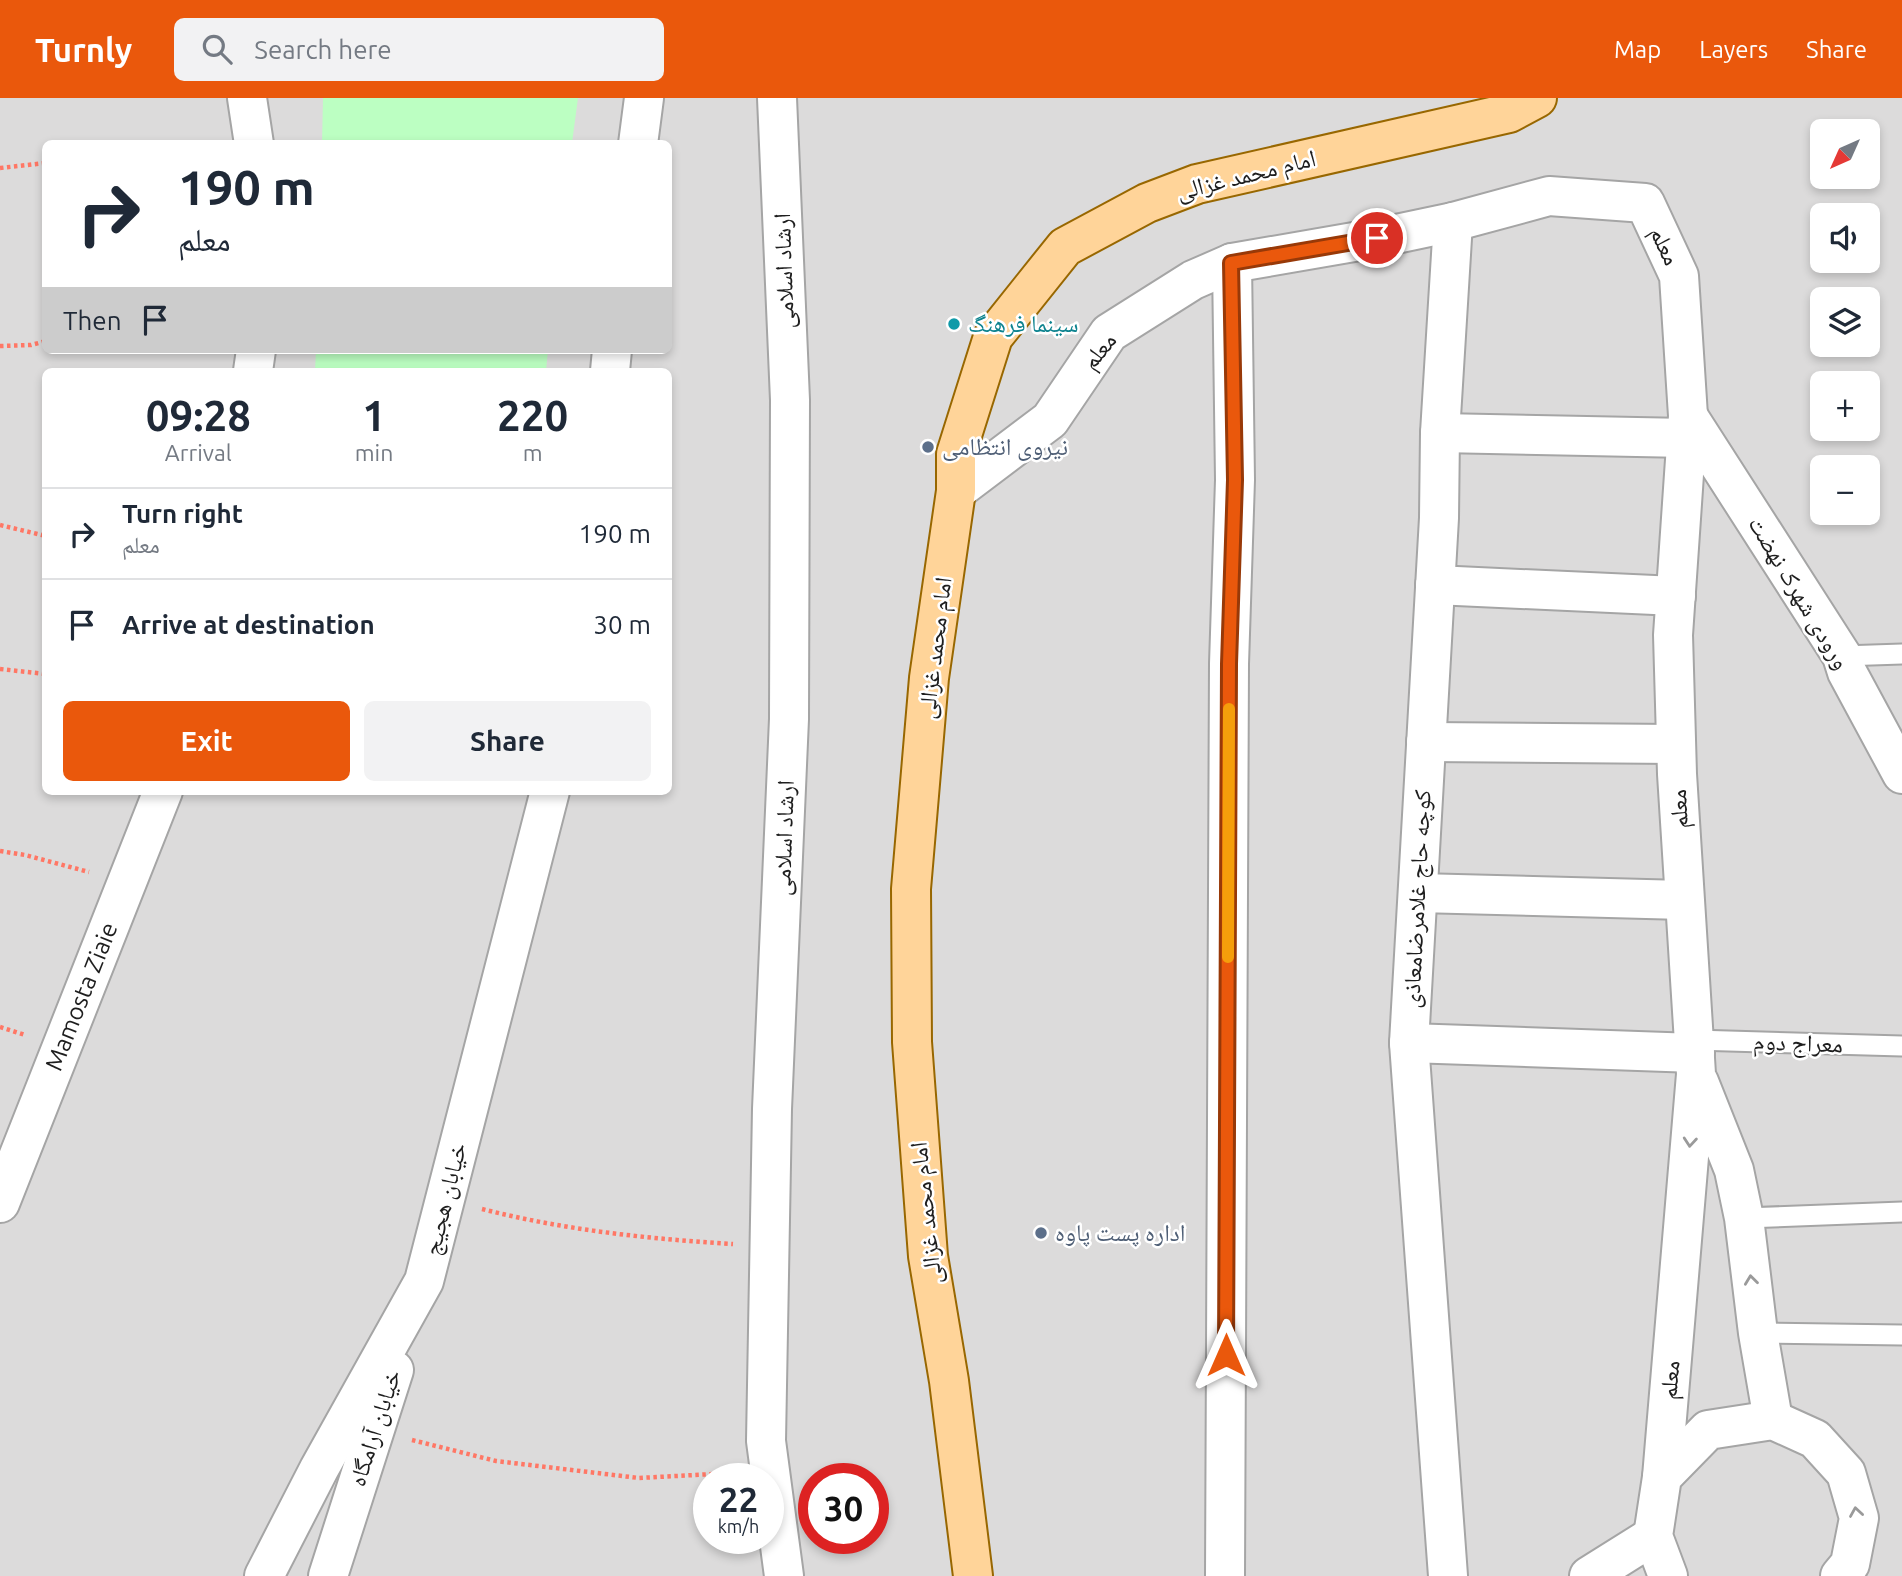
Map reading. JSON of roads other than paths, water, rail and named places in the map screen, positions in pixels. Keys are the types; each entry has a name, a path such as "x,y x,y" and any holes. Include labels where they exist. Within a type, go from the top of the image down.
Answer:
{"main road":[{"name":"امام محمد غزالی","path":"973,1576 949,1381 928,1256 912,1042 911,889 929,678 956,491 956,454 993,337 1065,247 1146,203 1197,184 1509,113 1537,98"}],"street":[{"path":"247,98 253,140"},
{"path":"639,140 644,98"},
{"name":"ارشاد اسلامی","path":"777,98 790,400 789,719 772,1109 766,1441 783,1576"},
{"name":"معلم","path":"956,491 1050,420 1109,333 1193,280 1231,263 1453,222 1549,196 1645,203 1679,276 1688,427 1673,635 1684,900 1695,1056 1662,1477 1653,1536"},
{"name":"کوچه حاج غلامرضامعاذی","path":"1448,1576 1409,1043 1453,222"},
{"path":"1225,1576 1229,664 1235,480 1231,263"},
{"path":"1440,433 1688,427"},
{"name":"ورودی شهرک نهضت","path":"1688,427 1842,656 1847,672 1901,772"},
{"path":"1435,585 1676,596"},
{"path":"1426,742 1676,744"},
{"name":"Mamosta Ziaie","path":"0,1203 161,795"},
{"name":"خیابان هجیج","path":"264,1576 319,1469 424,1281 549,795"},
{"path":"1418,893 1684,900"},
{"path":"1409,1043 1695,1056"},
{"name":"معلم","path":"1695,1056 1734,1170 1744,1218 1758,1333 1773,1420"},
{"name":"خیابان آرامگاه","path":"328,1576 424,1281"},
{"path":"1662,1477 1708,1430 1773,1420 1815,1439 1846,1473 1859,1518 1850,1572"},
{"path":"1589,1576 1653,1536 1666,1575"}],"lane":[{"path":"1842,656 1902,654"},
{"name":"معراج دوم","path":"1695,1056 1902,1046"},
{"path":"1744,1218 1902,1212"},
{"path":"1758,1333 1902,1335"}],"place":[{"name":"سینما فرهنگ","path":"954,324"},
{"name":"نیروی انتظامی","path":"928,447"},
{"name":"اداره پست پاوه","path":"1041,1233"}]}
